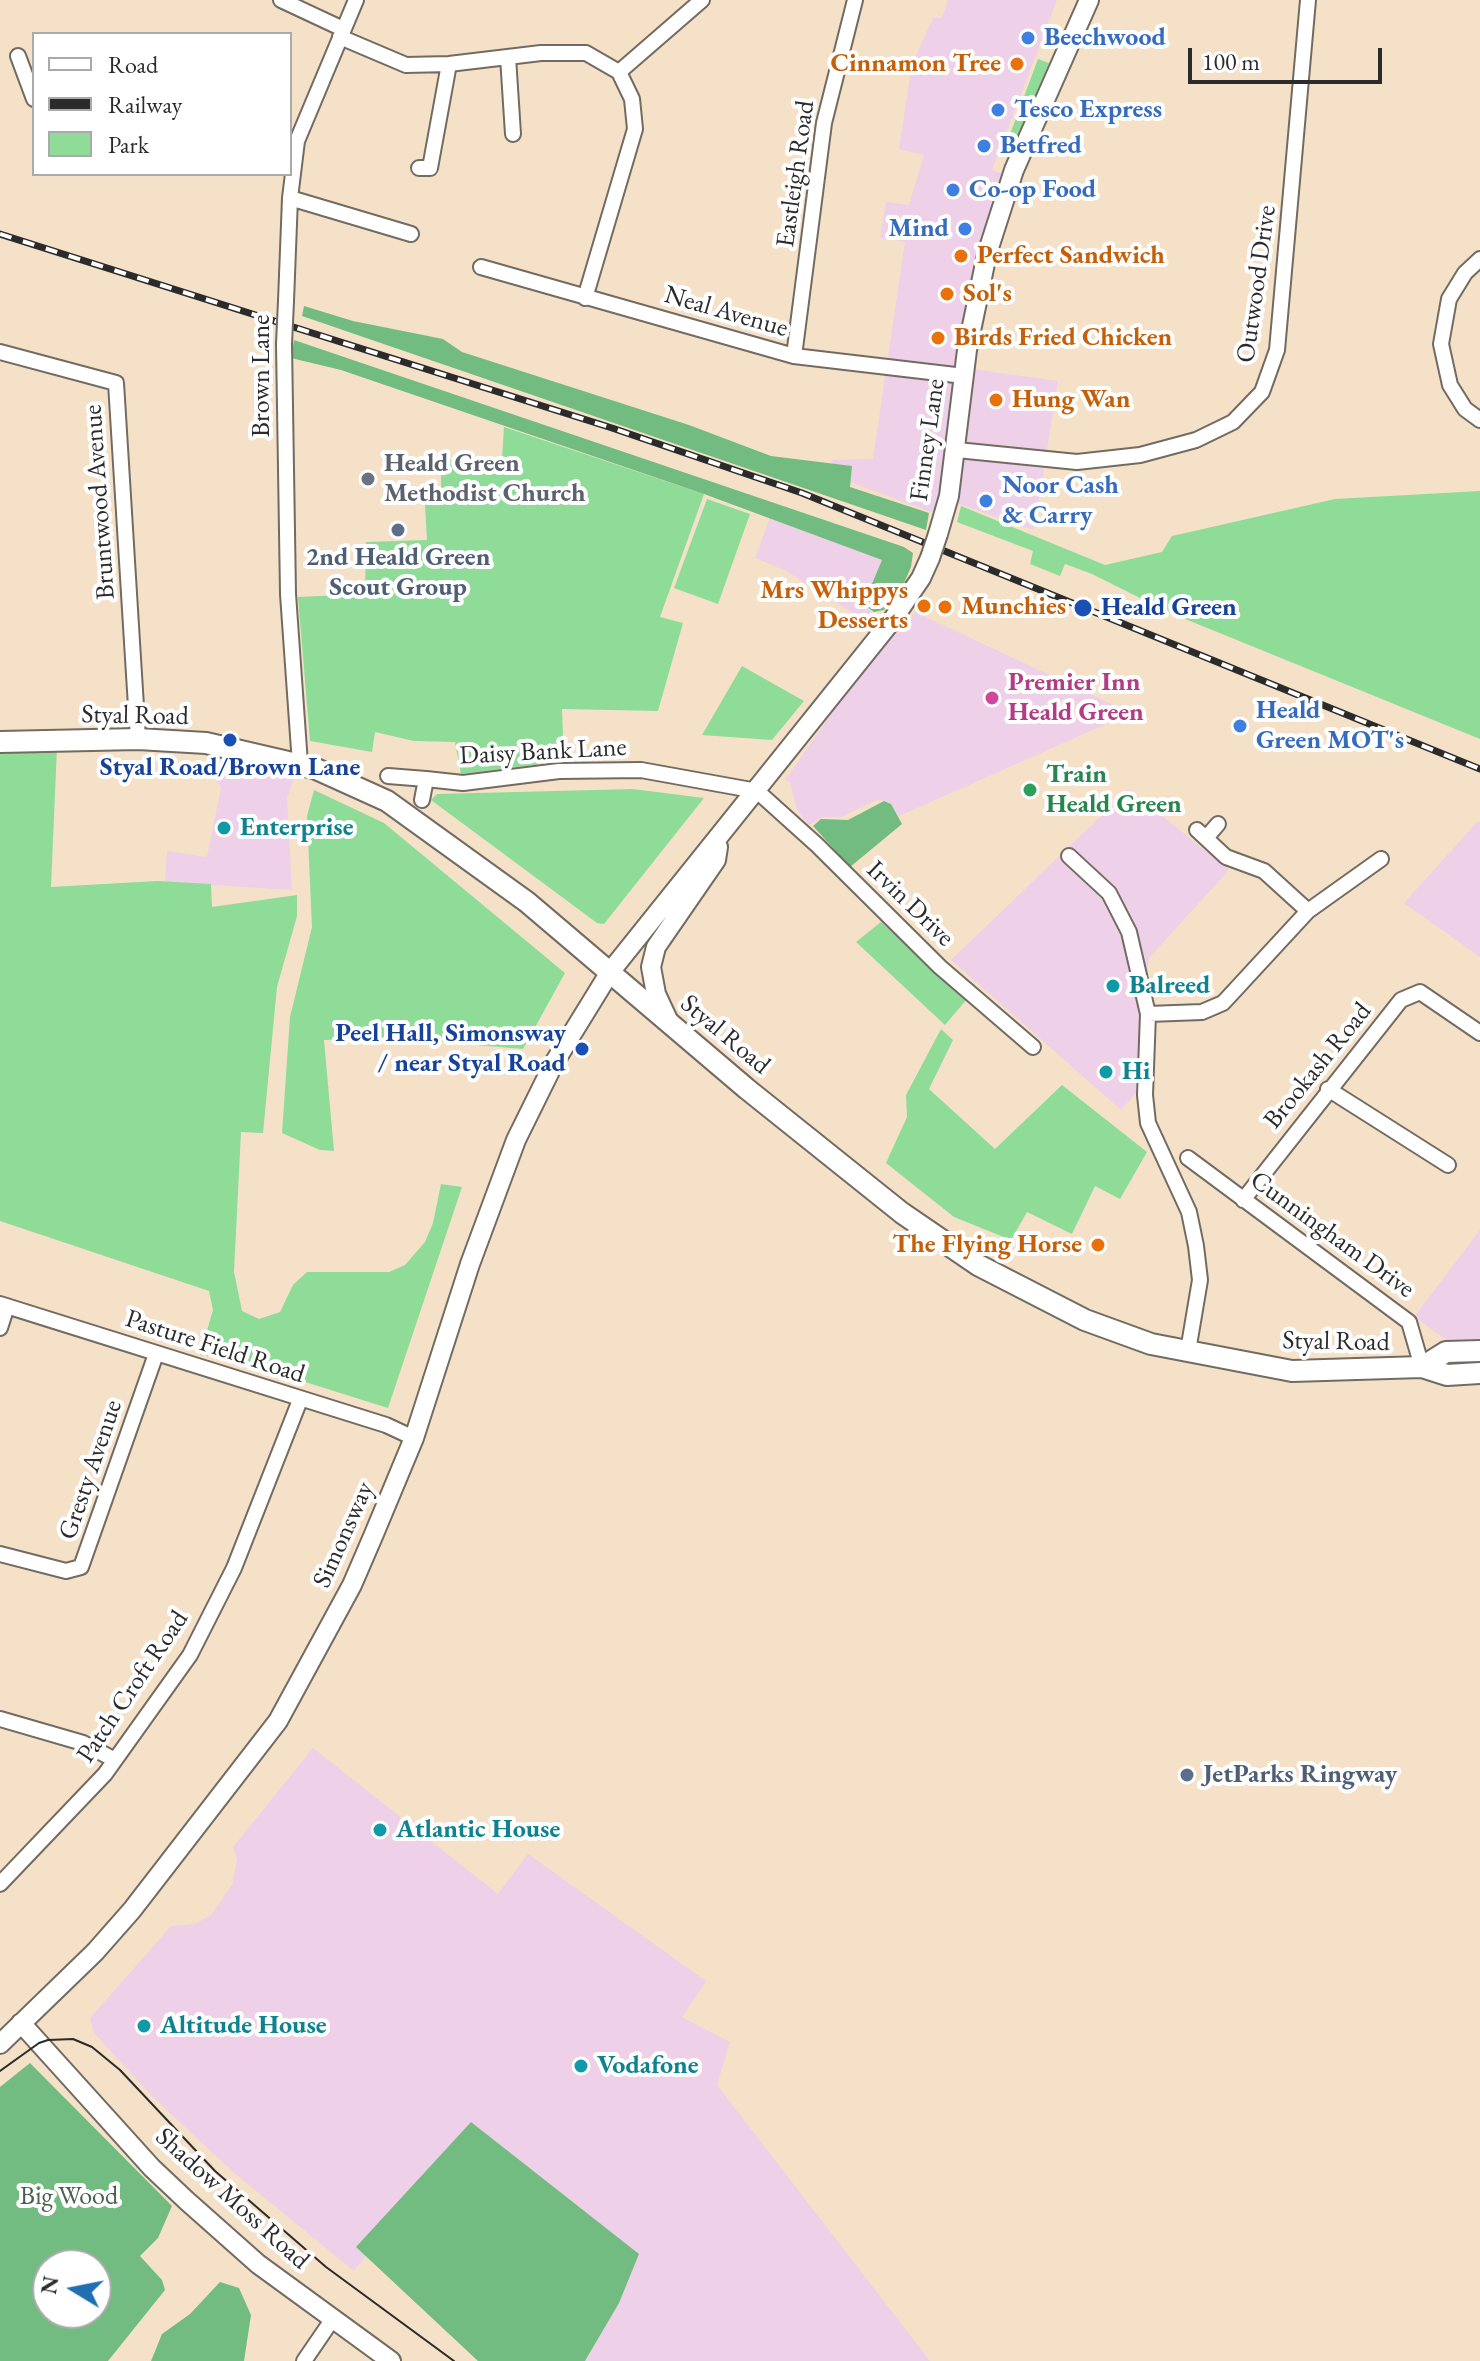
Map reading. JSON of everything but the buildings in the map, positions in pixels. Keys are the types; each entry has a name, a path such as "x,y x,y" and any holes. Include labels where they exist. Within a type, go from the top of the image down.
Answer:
{"main road":[{"name":"Styal Road","path":"0,742 138,739 206,743 300,764 387,801 483,867 902,1213 978,1265 1085,1320 1151,1344 1292,1371 1422,1367 1447,1375 1480,1373"},
{"name":"Styal Road","path":"1422,1367 1446,1352 1480,1351"}],"street":[{"path":"281,0 406,65 449,64 541,53 586,53 619,72 632,99 635,129 585,298"},
{"name":"Brown Lane","path":"293,141 356,0"},
{"path":"619,72 702,0"},
{"name":"Eastleigh Road","path":"794,356 824,123 855,0"},
{"name":"Finney Lane","path":"610,972 893,619 921,578 946,512 981,275 996,222 1034,121 1089,0"},
{"name":"Outwood Drive","path":"957,450 1077,462 1140,455 1196,440 1233,422 1262,392 1277,350 1308,0"},
{"path":"18,56 32,94"},
{"path":"508,57 513,134"},
{"path":"419,168 430,168 449,64"},
{"name":"Brown Lane","path":"291,176 284,344 288,594 300,764"},
{"path":"290,198 411,234"},
{"path":"1480,259 1465,273 1449,299 1441,344 1450,385 1465,409 1480,420"},
{"name":"Neal Avenue","path":"481,267 794,356 964,376"},
{"name":"Bruntwood Avenue","path":"0,352 116,383 138,739"},
{"name":"Daisy Bank Lane","path":"388,776 463,783 559,771 626,770 757,791"},
{"name":"Daisy Bank Lane","path":"422,800 426,779"},
{"name":"Irvin Drive","path":"757,791 817,845 940,967 1033,1047"},
{"path":"1218,824 1202,834 1226,857 1264,871 1308,911"},
{"name":"Finney Lane","path":"669,1022 656,994 651,967 656,947 716,860 720,836"},
{"path":"1069,856 1093,876 1119,909 1129,932 1148,1014 1145,1095 1148,1123 1189,1212 1196,1246 1200,1280 1188,1351"},
{"path":"1148,1014 1202,1012 1223,1003 1308,911 1381,859"},
{"name":"Simonsway","path":"0,2044 95,1952 132,1910 278,1721 352,1585 414,1438 470,1264 516,1140 554,1063 610,972"},
{"name":"Brookash Road","path":"1243,1200 1401,1000 1420,992 1480,1033"},
{"path":"1328,1089 1448,1165"},
{"name":"Cunningham Drive","path":"1188,1158 1409,1322 1422,1367"},
{"path":"0,1328 4,1305"},
{"name":"Pasture Field Road","path":"4,1305 386,1425 414,1438"},
{"name":"Gresty Avenue","path":"0,1554 66,1571 81,1567 156,1354"},
{"name":"Patch Croft Road","path":"0,1884 115,1760 190,1655 234,1568 300,1400"},
{"path":"0,1719 83,1743 115,1760"},
{"name":"Shadow Moss Road","path":"21,2023 152,2168 258,2264 391,2361"},
{"path":"304,2361 332,2320"}],"shaded area":[{"path":"948,0 1057,0 992,170 1003,174 974,271 957,367 1058,381 1034,530 959,504 931,512 831,475 832,460 873,459 905,242 880,238 886,202 909,205 924,155 899,149 912,64 933,18 942,18"},
{"path":"770,518 901,567 865,621 783,569 755,558"},
{"path":"915,612 1131,713 897,817 889,802 877,800 841,817 823,817 809,825 797,810 790,782 785,780 860,673"},
{"path":"214,758 295,775 287,799 292,890 165,882 167,851 207,857 221,788 213,774"},
{"path":"1129,789 1229,870 1149,958 1138,1037 1137,1092 1121,1110 951,960"},
{"path":"1480,822 1480,957 1404,903"},
{"path":"1480,1230 1480,1341 1448,1341 1414,1317"},
{"path":"313,1748 498,1894 528,1854 706,1981 682,2017 730,2042 717,2085 930,2361 585,2361 619,2303 638,2254 471,2123 354,2271 233,2172 153,2097 94,2033 90,2018 171,1926 195,1924 211,1915 232,1885 237,1860 233,1847"}],"green space":[{"path":"1038,59 1049,63 1014,144 1003,153"},
{"path":"304,306 353,321 443,339 462,352 689,425 771,456 852,466 850,487 929,513 926,530 302,316"},
{"path":"294,340 904,547 913,553 911,567 902,588 884,610 874,612 866,606 866,598 882,560 704,494 341,370 291,358"},
{"path":"504,427 704,494 660,617 683,623 658,711 562,709 564,761 461,774 455,742 414,741 375,732 372,752 310,741 298,597 365,594 366,542 427,540 424,488 441,487 441,460 502,459"},
{"path":"1480,491 1480,739 1168,612 1092,574 1065,564 1060,576 1030,564 1033,551 957,522 961,506 1105,565 1162,552 1172,536 1335,499"},
{"path":"707,499 750,514 718,604 674,588"},
{"path":"742,666 804,701 772,740 702,735"},
{"path":"57,747 51,887 157,881 211,884 212,907 297,895 297,916 277,987 263,1133 241,1132 234,1272 242,1311 259,1319 280,1312 293,1285 307,1272 389,1272 405,1265 425,1242 433,1223 441,1184 462,1187 388,1408 232,1359 200,1355 213,1310 209,1291 0,1221 0,750"},
{"path":"633,789 704,798 604,924 597,923 431,800 437,794"},
{"path":"314,790 384,823 565,973 523,1049 393,1038 324,1040 334,1151 320,1150 282,1133 290,1017 312,927 307,816"},
{"path":"884,801 891,804 902,824 850,867 813,826 821,819 848,820"},
{"path":"881,922 967,999 945,1025 856,942"},
{"path":"941,1029 953,1040 929,1089 995,1149 1062,1085 1147,1152 1120,1199 1095,1186 1072,1234 1027,1212 1011,1240 954,1217 886,1163 907,1117 906,1095"},
{"name":"Big Wood","path":"30,2063 172,2206 158,2238 140,2256 162,2280 165,2290 108,2361 0,2361 0,2087"},
{"path":"471,2122 639,2254 619,2303 585,2361 478,2361 356,2247"},
{"path":"220,2282 239,2288 251,2315 244,2361 151,2361 162,2334 190,2314"}],"tram line":[{"path":"0,2071 48,2040 73,2039 92,2047 120,2070 215,2171 326,2267 454,2361"}],"railway":[{"path":"0,234 612,428 802,493 1480,769"}],"place":[{"name":"Beechwood","path":"1028,38"},
{"name":"Cinnamon Tree","path":"1017,64"},
{"name":"Tesco Express","path":"998,110"},
{"name":"Betfred","path":"984,146"},
{"name":"Co-op Food","path":"953,190"},
{"name":"Mind","path":"965,229"},
{"name":"Perfect Sandwich","path":"961,256"},
{"name":"Sol's","path":"947,294"},
{"name":"Birds Fried Chicken","path":"938,338"},
{"name":"Hung Wan","path":"996,400"},
{"name":"Heald Green Methodist Church","path":"368,479"},
{"name":"Noor Cash & Carry","path":"986,501"},
{"name":"2nd Heald Green Scout Group","path":"398,530"},
{"name":"Mrs Whippys Desserts","path":"924,606"},
{"name":"Munchies","path":"945,607"},
{"name":"Heald Green","path":"1083,608"},
{"name":"Premier Inn Heald Green","path":"992,698"},
{"name":"Heald Green MOT's","path":"1240,726"},
{"name":"Styal Road/Brown Lane","path":"230,740"},
{"name":"Train Heald Green","path":"1030,790"},
{"name":"Enterprise","path":"224,828"},
{"name":"Balreed","path":"1113,986"},
{"name":"Peel Hall, Simonsway / near Styal Road","path":"582,1049"},
{"name":"Hi","path":"1106,1072"},
{"name":"The Flying Horse","path":"1098,1245"},
{"name":"JetParks Ringway","path":"1187,1775"},
{"name":"Atlantic House","path":"380,1830"},
{"name":"Altitude House","path":"144,2026"},
{"name":"Vodafone","path":"581,2066"}]}
